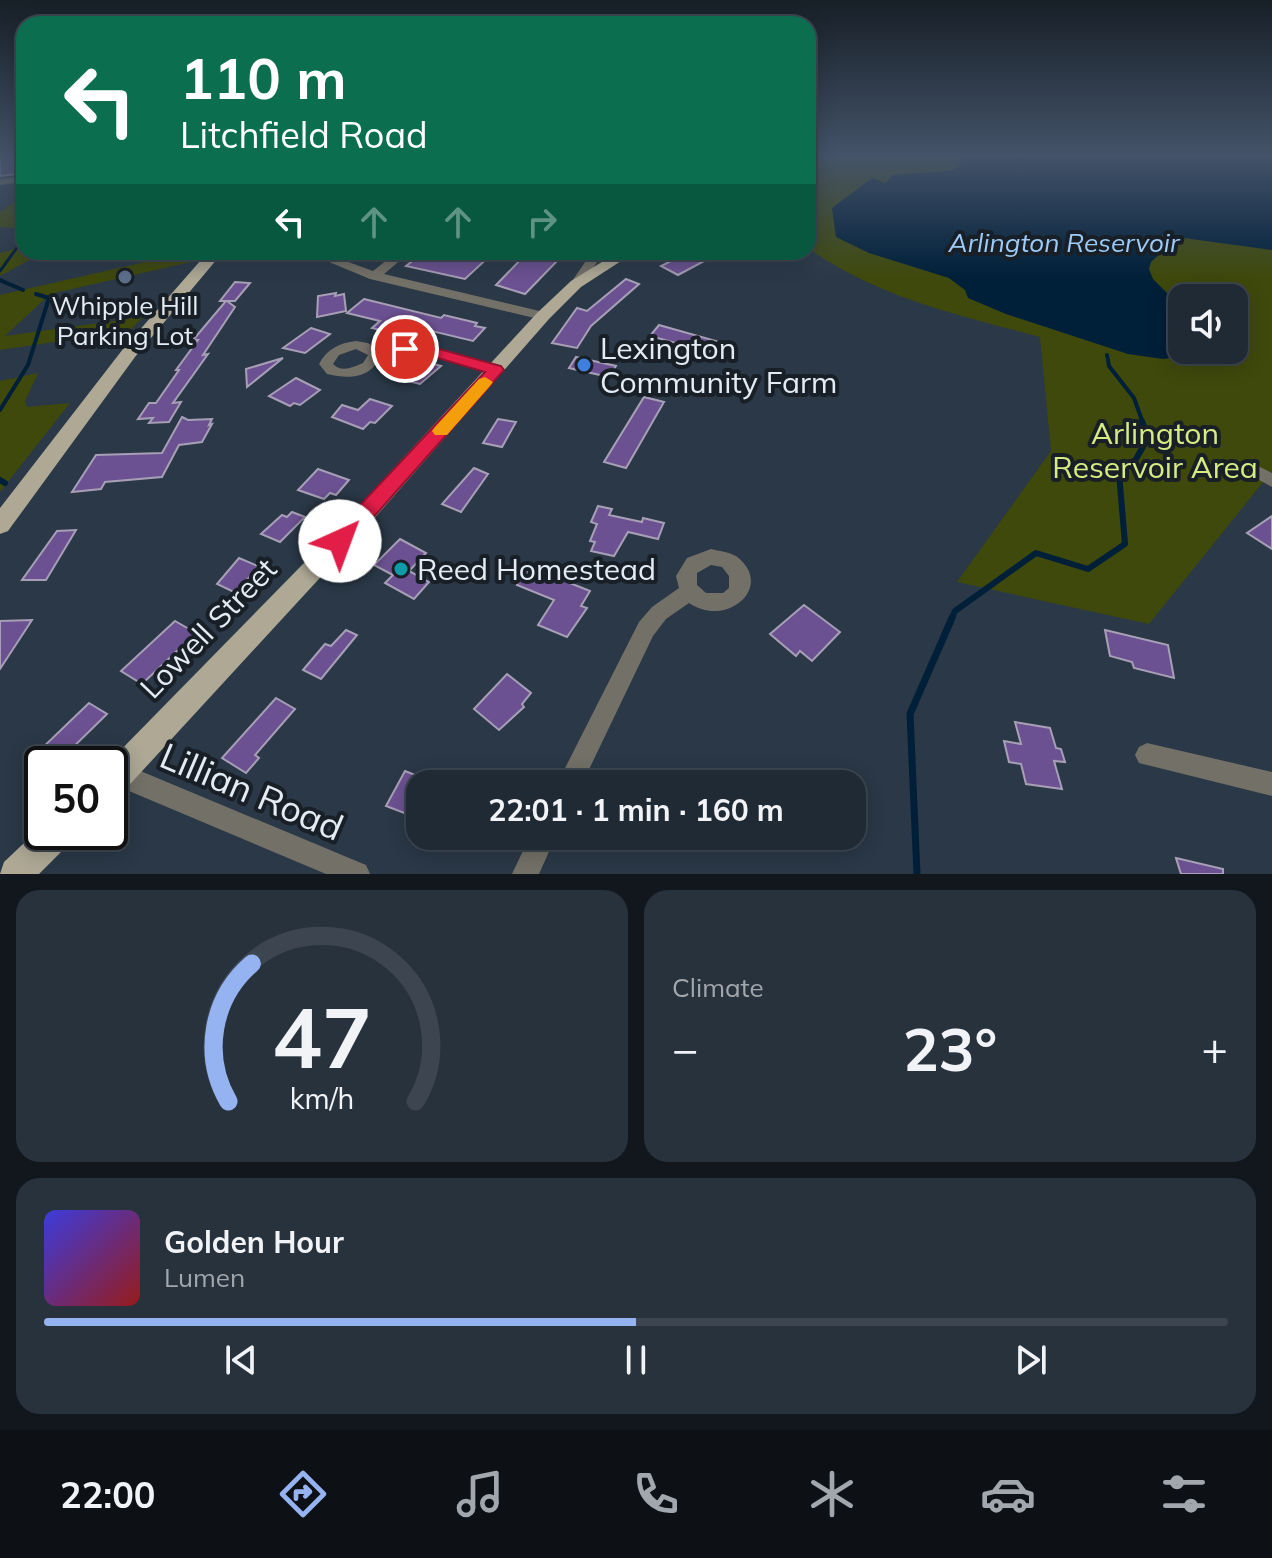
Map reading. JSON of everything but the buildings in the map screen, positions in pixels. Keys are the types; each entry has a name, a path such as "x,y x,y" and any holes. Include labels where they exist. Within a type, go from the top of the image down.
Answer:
{"main road":[{"path":"0,525 129,353 209,260"},
{"name":"Lowell Street","path":"128,763 354,526 543,316 576,284 615,260"},
{"path":"16,874 41,850"}],"street":[{"path":"332,260 374,276 543,316"},
{"path":"374,276 394,260"},
{"path":"576,284 592,260"},
{"path":"375,354 405,349 423,350 496,370"},
{"path":"576,770 638,641 659,613 689,592"},
{"path":"1147,755 1272,784"},
{"name":"Lillian Road","path":"128,784 357,874"},
{"path":"525,874 536,850"}],"green space":[{"name":"Arlington Reservoir Area","path":"816,197 1272,197 1272,471 1149,624 957,582 1051,451 1040,337 920,303 862,280 816,253"},
{"path":"15,201 16,228 0,227 0,212"},
{"path":"16,246 16,260 29,260 0,276 0,253"},
{"path":"154,260 193,260 50,294 5,336 128,319 147,312 120,342 120,336 109,334 0,350 0,295"},
{"path":"38,373 25,401 27,407 70,403 0,492 0,381"}],"water":[{"name":"Arlington Reservoir","path":"847,197 1272,197 1272,250 1162,235 1166,248 1151,262 1149,269 1153,279 1168,294 1168,358 1163,359 1128,354 1006,314 968,298 965,290 949,278 869,253 836,237 832,208"}],"waterway":[{"path":"0,271 16,249"},
{"path":"0,280 23,290"},
{"path":"0,410 28,365 49,298 36,294"},
{"path":"1107,355 1109,366 1134,398 1143,423"},
{"path":"951,620 955,611 1036,553 1088,569 1125,544 1119,473 1136,459 1148,438 1142,421"},
{"path":"0,480 5,483"},
{"path":"917,874 910,714 952,618"}],"slow traffic":[{"path":"441,431 485,382"}],"place":[{"name":"Whipple Hill Parking Lot","path":"125,277"},
{"name":"Lexington Community Farm","path":"584,365"},
{"name":"Reed Homestead","path":"401,569"}],"route":[{"path":"340,541 496,370 432,352 405,349"}]}
